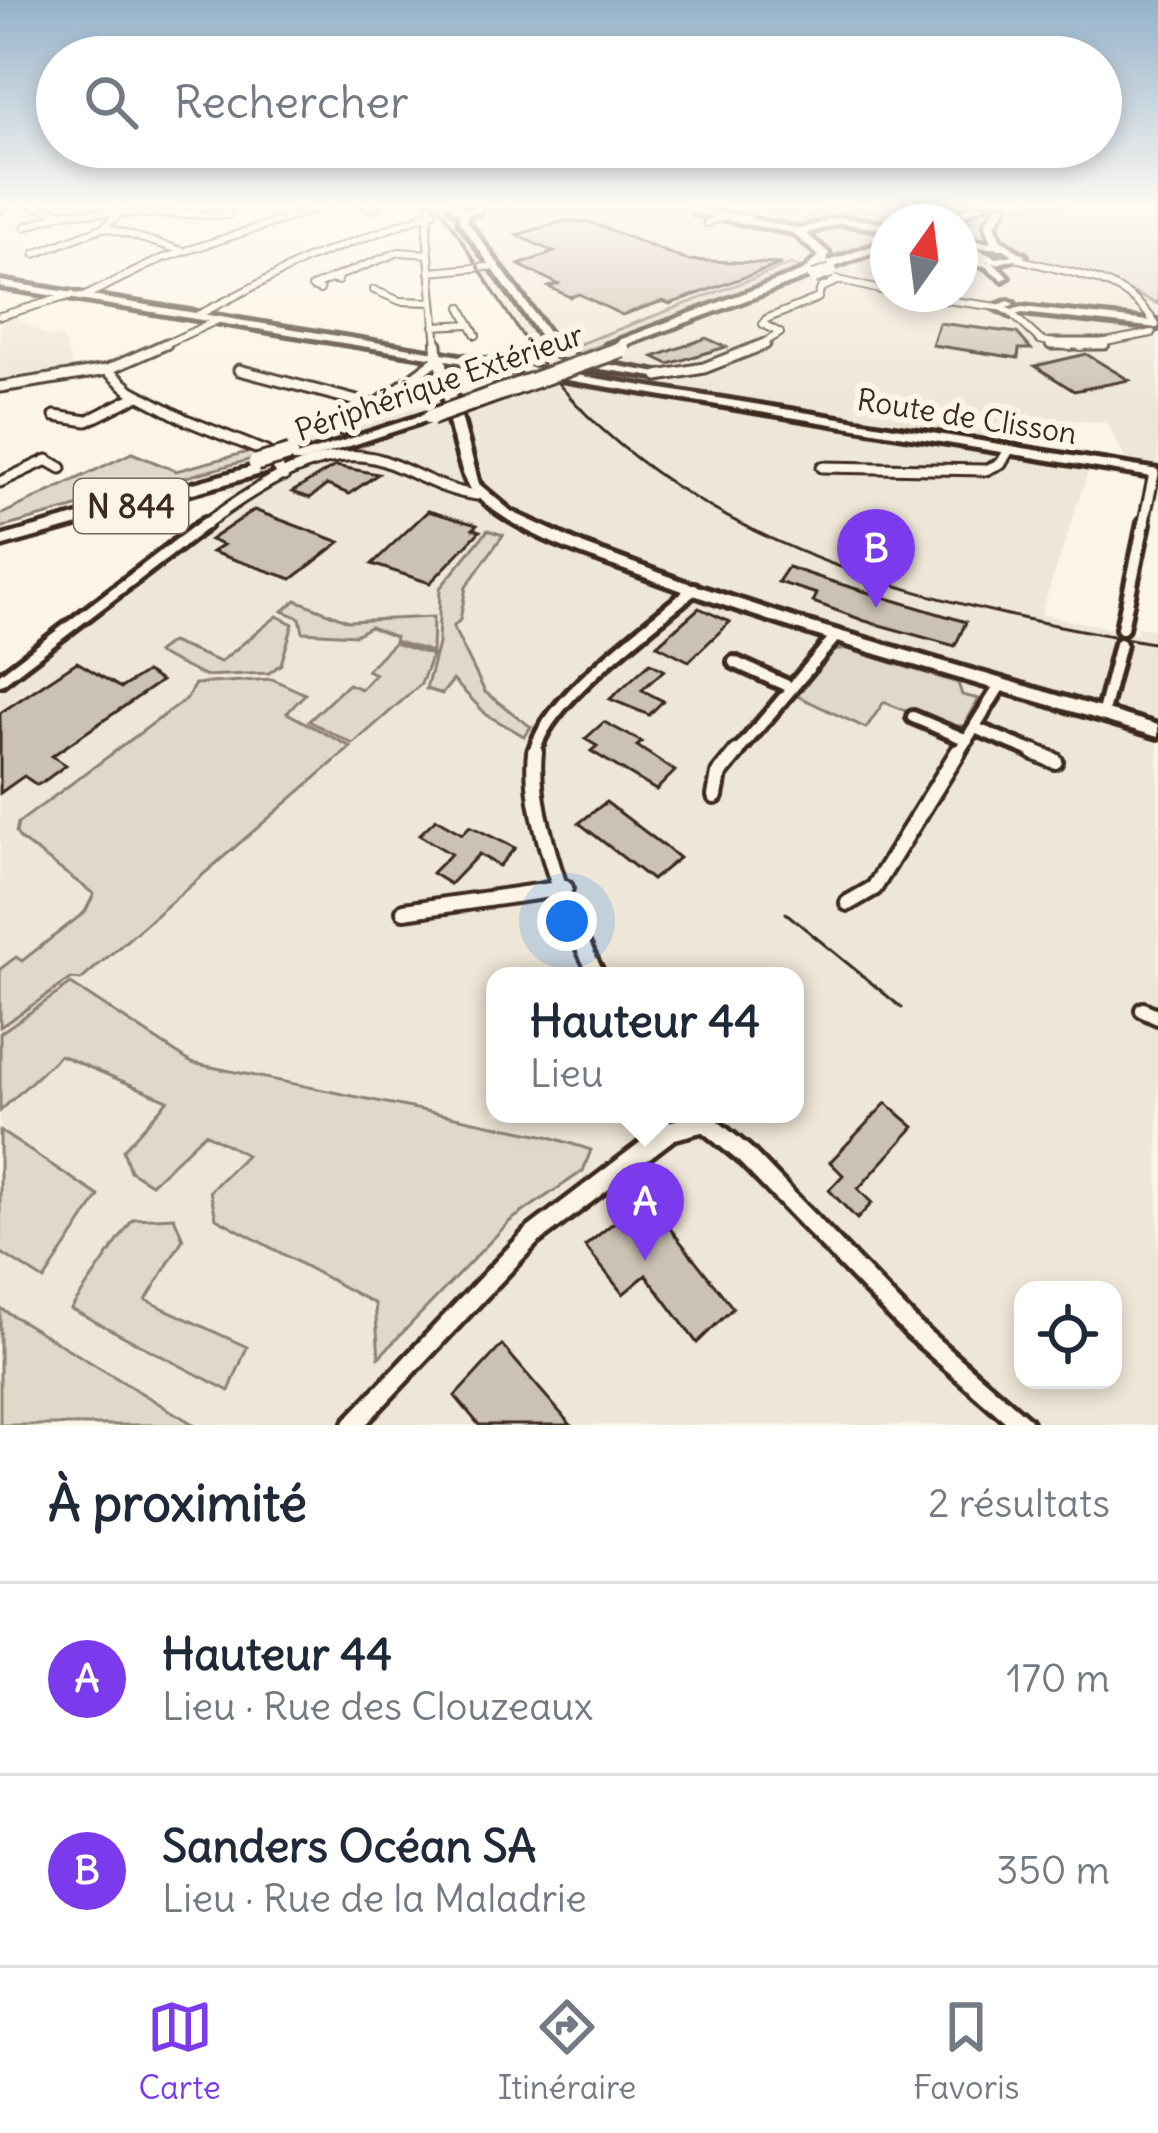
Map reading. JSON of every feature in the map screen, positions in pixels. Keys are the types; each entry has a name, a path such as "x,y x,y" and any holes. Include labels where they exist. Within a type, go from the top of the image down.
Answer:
{"highway":[{"name":"Périphérique Extérieur","path":"0,538 427,415 822,272"},
{"path":"818,273 825,272"},
{"name":"N 844","path":"617,347 787,280 818,273"}],"main road":[{"path":"501,272 556,351 580,363 631,370 653,387"},
{"path":"997,272 1003,277"},
{"path":"1002,272 1010,308 1154,329"},
{"name":"Route de Clisson","path":"0,284 653,387 1156,474"},
{"path":"440,355 477,494 570,543 836,636 1158,731"},
{"name":"Route de Clisson","path":"440,355 577,381 653,387"},
{"path":"450,382 458,368 479,364"}],"street":[{"path":"0,316 78,296 134,272"},
{"path":"196,316 283,272"},
{"path":"320,290 312,287 354,272"},
{"path":"342,430 440,355 430,272 436,272"},
{"path":"978,303 1010,308 1033,334 1062,350 1154,329 1144,305 1119,289 1060,272"},
{"path":"653,387 776,339 780,333 764,324 766,319 818,298 818,273 870,287"},
{"path":"374,290 400,302 432,302"},
{"path":"461,307 476,334"},
{"path":"0,387 107,370 220,319"},
{"path":"434,326 470,324"},
{"path":"107,370 139,395 266,452 284,476"},
{"path":"239,370 376,406"},
{"path":"56,416 71,425 84,423 139,395"},
{"path":"987,447 997,466"},
{"path":"822,466 986,470 997,466 1009,450"},
{"path":"0,680 86,609 284,476 333,457 366,456 458,493 477,494"},
{"path":"0,482 47,460 61,468"},
{"path":"1121,628 1156,474"},
{"path":"593,967 535,787 536,742 551,716 694,589"},
{"path":"715,796 719,774 836,636"},
{"path":"1103,712 1120,644"},
{"path":"734,662 793,688"},
{"path":"848,904 874,888 1001,684"},
{"path":"913,717 1054,760"},
{"path":"404,910 565,888"},
{"path":"353,1425 530,1237 670,1131 689,1123"},
{"path":"703,1123 740,1150 834,1254 1023,1425"}],"shaded area":[{"path":"480,272 870,272 870,312 978,312 978,272 1060,272 1119,287 1158,304 1158,470 1128,465 1108,423 1011,416 1009,454 1089,469 1041,614 1138,634 1137,627 1158,630 1158,1425 0,1425 0,687 114,597 250,501 217,488 270,473 260,457 545,366"},
{"path":"771,272 795,272 575,355 566,349"},
{"path":"1060,272 1158,272 1158,304 1119,287"},
{"path":"15,317 51,338 62,336 73,370 0,385 0,321"},
{"path":"251,451 260,457 0,528 0,515 132,453 176,471"},
{"path":"488,530 503,535 466,587 460,620 453,627 485,692 531,727 524,736 487,715 453,680 442,694 426,689 438,644 440,588"},
{"path":"296,600 348,621 433,617 432,652 394,641 395,637 370,627 355,635 303,632 300,618 283,611"},
{"path":"277,616 293,624 281,664 269,673 204,676 156,653 171,642 220,662"},
{"path":"394,643 432,655 421,684 353,744 309,721 348,684 361,689 375,674 367,670"},
{"path":"848,649 958,683 962,695 979,699 964,726 940,725 884,702 866,728 797,696 833,651"},
{"path":"272,679 305,694 287,713 351,747 81,980 71,979 0,1027 0,969 16,957 22,961 85,912 94,894 21,840 16,833 18,823 186,699 195,684"},
{"path":"71,984 192,1063 547,1136 591,1150 583,1171 510,1221 379,1357 375,1304 216,1218 210,1191 246,1155 205,1133 151,1184 130,1171 123,1150 168,1100 60,1055 0,1111 0,1033"},
{"path":"0,1131 99,1196 44,1280 0,1252"},
{"path":"174,1217 183,1239 146,1300 247,1347 229,1391 71,1309 133,1219"},
{"path":"0,1308 193,1424 0,1425"}],"building":[{"path":"532,272 760,272 670,304 663,301 622,315 579,294 570,297 549,287 558,284"},
{"path":"939,323 1017,333 1031,349 1019,349 1018,358 932,345"},
{"path":"706,338 726,347 669,364 654,357"},
{"path":"1086,354 1129,380 1074,391 1035,366"},
{"path":"335,466 378,474 349,494 327,485 310,498 292,492"},
{"path":"254,510 340,542 292,579 212,552 223,545 210,540"},
{"path":"428,511 477,525 473,529 480,531 430,583 372,564"},
{"path":"788,567 966,622 955,646 865,621 813,602 817,594 778,582"},
{"path":"699,608 730,622 689,661 657,645"},
{"path":"77,662 121,688 146,672 161,681 52,756 66,765 43,782 37,785 24,776 0,793 0,713"},
{"path":"650,663 664,670 642,690 663,701 649,715 610,699"},
{"path":"604,722 642,742 637,746 675,771 656,790 591,751 597,746 585,739"},
{"path":"606,802 679,858 652,880 579,823"},
{"path":"436,819 462,834 470,826 515,848 499,866 479,854 450,884 432,873 451,854 419,835"},
{"path":"886,1103 914,1127 858,1189 872,1203 857,1219 829,1190 843,1175 830,1162"},
{"path":"645,1197 733,1308 697,1343 646,1275 623,1294 585,1246"},
{"path":"502,1345 571,1425 479,1425 455,1396"}],"railway":[{"path":"482,272 526,341 587,415 646,466 711,508 781,543 929,595 1158,644"},
{"path":"786,913 902,1008"}],"place":[{"name":"Sanders Océan SA","path":"876,608"},
{"name":"Hauteur 44","path":"645,1261"}]}
